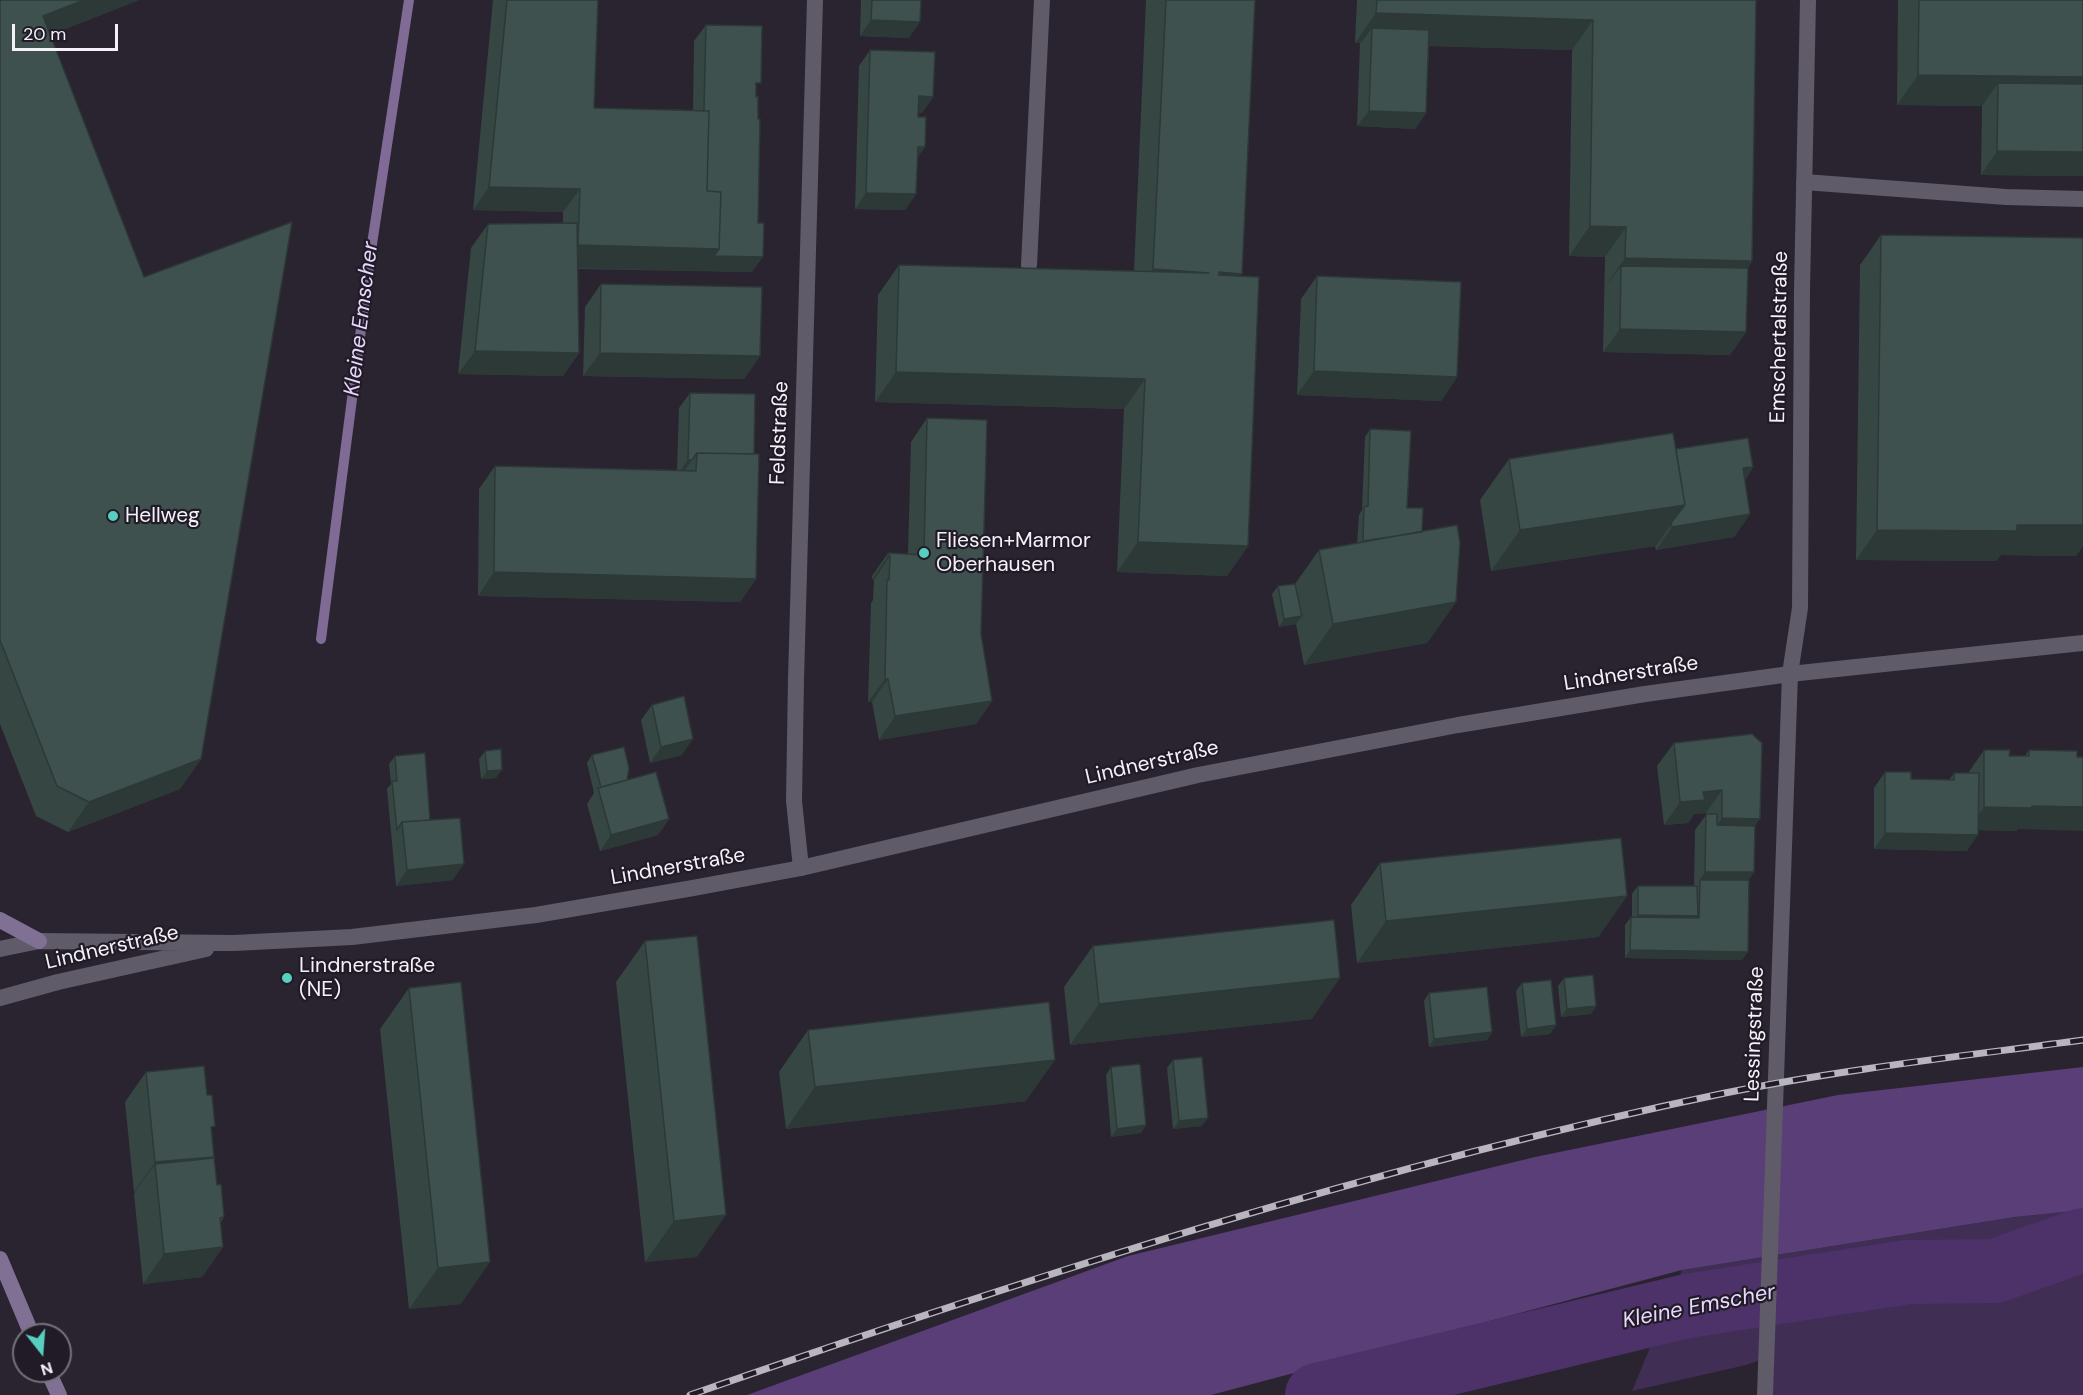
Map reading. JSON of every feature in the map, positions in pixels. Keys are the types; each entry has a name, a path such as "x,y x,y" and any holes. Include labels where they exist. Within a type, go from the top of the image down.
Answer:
{"main road":[{"path":"0,920 39,940"},
{"path":"0,1259 27,1323"}],"street":[{"name":"Feldstraße","path":"801,868 794,801 815,0"},
{"path":"1029,265 1042,0"},
{"name":"Emschertalstraße","path":"1790,674 1800,608 1802,289 1808,0"},
{"path":"1804,182 2006,197 2083,198"},
{"name":"Lindnerstraße","path":"0,949 39,940 234,943 352,937 536,915 801,868 1198,775 1500,717 1790,674 2083,643"},
{"name":"Lessingstraße","path":"1765,1395 1790,674"},
{"name":"Lindnerstraße","path":"0,998 58,982 234,943"}],"shaded area":[{"path":"2083,1067 2083,1210 2015,1217 1682,1270 1211,1395 747,1395 1128,1256 1535,1157 1838,1095"},
{"path":"2083,1210 2083,1395 1771,1395 1771,1356 1746,1365 1632,1391 1682,1270 2015,1217"}],"building":[{"name":"Hellweg","path":"0,0 84,0 43,16 144,277 292,222 201,759 89,802 57,786 0,640"},
{"path":"507,0 598,0 594,108 709,111 707,191 721,192 719,249 578,245 580,189 489,187"},
{"path":"872,0 921,0 920,22 871,20"},
{"path":"1166,0 1255,0 1242,274 1219,272 1219,275 1259,277 1248,546 1138,542 1145,379 896,372 899,265 1209,273 1153,269"},
{"path":"1377,0 1756,0 1752,261 1625,258 1626,227 1590,226 1593,20 1376,13"},
{"path":"1919,0 2083,0 2083,77 1918,75"},
{"path":"706,25 762,26 761,83 756,83 756,97 758,96 758,119 760,119 758,223 764,223 763,257 714,256 719,249 721,192 707,191 709,111 704,111"},
{"path":"1372,28 1429,30 1426,113 1369,111"},
{"path":"870,50 935,52 933,97 919,96 918,117 926,117 925,147 918,147 916,194 866,193"},
{"path":"1998,83 2083,84 2083,152 1997,151"},
{"path":"577,223 579,353 475,351 488,224"},
{"path":"1881,235 2083,238 2083,525 2017,525 2017,531 1877,530"},
{"path":"1621,266 1748,268 1746,332 1620,329"},
{"path":"1317,276 1461,282 1457,377 1314,371"},
{"path":"601,284 762,287 760,356 600,353"},
{"path":"690,393 755,394 754,454 697,453 692,460 688,460"},
{"path":"927,418 987,420 981,634 992,701 895,716 888,679 885,679 887,580 889,580 890,556 888,553 924,555"},
{"path":"1370,429 1411,431 1407,508 1423,508 1422,532 1363,541 1364,507 1368,506"},
{"path":"1673,433 1685,505 1520,530 1509,459"},
{"path":"1748,438 1753,467 1743,468 1750,514 1672,527 1671,523 1685,505 1676,449"},
{"path":"697,453 759,454 756,579 494,572 495,466 696,471"},
{"path":"1457,525 1460,543 1456,602 1333,624 1319,550"},
{"path":"1295,584 1302,616 1284,619 1278,586"},
{"path":"684,696 693,739 661,747 652,705"},
{"path":"1752,734 1762,743 1760,819 1722,818 1722,790 1703,792 1705,800 1680,802 1674,743"},
{"path":"624,747 629,768 627,780 601,787 592,755"},
{"path":"501,749 502,770 487,771 485,751"},
{"path":"1984,750 2010,750 2009,756 2029,756 2029,750 2077,751 2077,757 2083,757 2083,807 1984,807"},
{"path":"425,753 430,820 402,822 397,830 392,781 397,781 395,756"},
{"path":"656,772 669,819 611,835 598,788"},
{"path":"1885,772 1911,772 1911,779 1954,780 1954,773 1979,773 1978,835 1885,833"},
{"path":"1706,814 1717,814 1717,825 1755,826 1754,872 1705,872"},
{"path":"460,818 464,864 407,870 402,822"},
{"path":"1621,838 1627,896 1386,921 1380,863"},
{"path":"1700,880 1749,880 1748,952 1630,950 1631,917 1699,918"},
{"path":"1638,886 1697,886 1698,916 1638,915"},
{"path":"1334,920 1340,978 1099,1004 1093,946"},
{"path":"697,936 726,1215 674,1221 645,941"},
{"path":"1593,975 1596,1006 1567,1009 1564,978"},
{"path":"1551,980 1556,1025 1527,1029 1522,983"},
{"path":"461,982 490,1262 438,1268 409,988"},
{"path":"1487,987 1492,1032 1434,1039 1429,993"},
{"path":"1049,1002 1055,1060 815,1087 808,1030"},
{"path":"1202,1057 1208,1118 1179,1121 1173,1060"},
{"path":"1140,1064 1146,1125 1117,1129 1111,1067"},
{"path":"204,1066 207,1095 212,1095 215,1126 211,1127 214,1157 155,1162 146,1072"},
{"path":"214,1158 217,1185 221,1184 224,1217 220,1218 223,1247 164,1254 155,1164"}],"waterway":[{"name":"Kleine Emscher","path":"321,639 372,244 409,0"},
{"name":"Kleine Emscher","path":"1317,1395 1687,1306 1908,1272 1995,1271 2083,1240"}],"railway":[{"path":"690,1395 1074,1267 1203,1227 1463,1154 1593,1122 1769,1084 1904,1063 2083,1040"}],"place":[{"name":"Hellweg","path":"113,516"},
{"name":"Fliesen+Marmor Oberhausen","path":"924,553"},
{"name":"Lindnerstraße (NE)","path":"287,978"}]}
